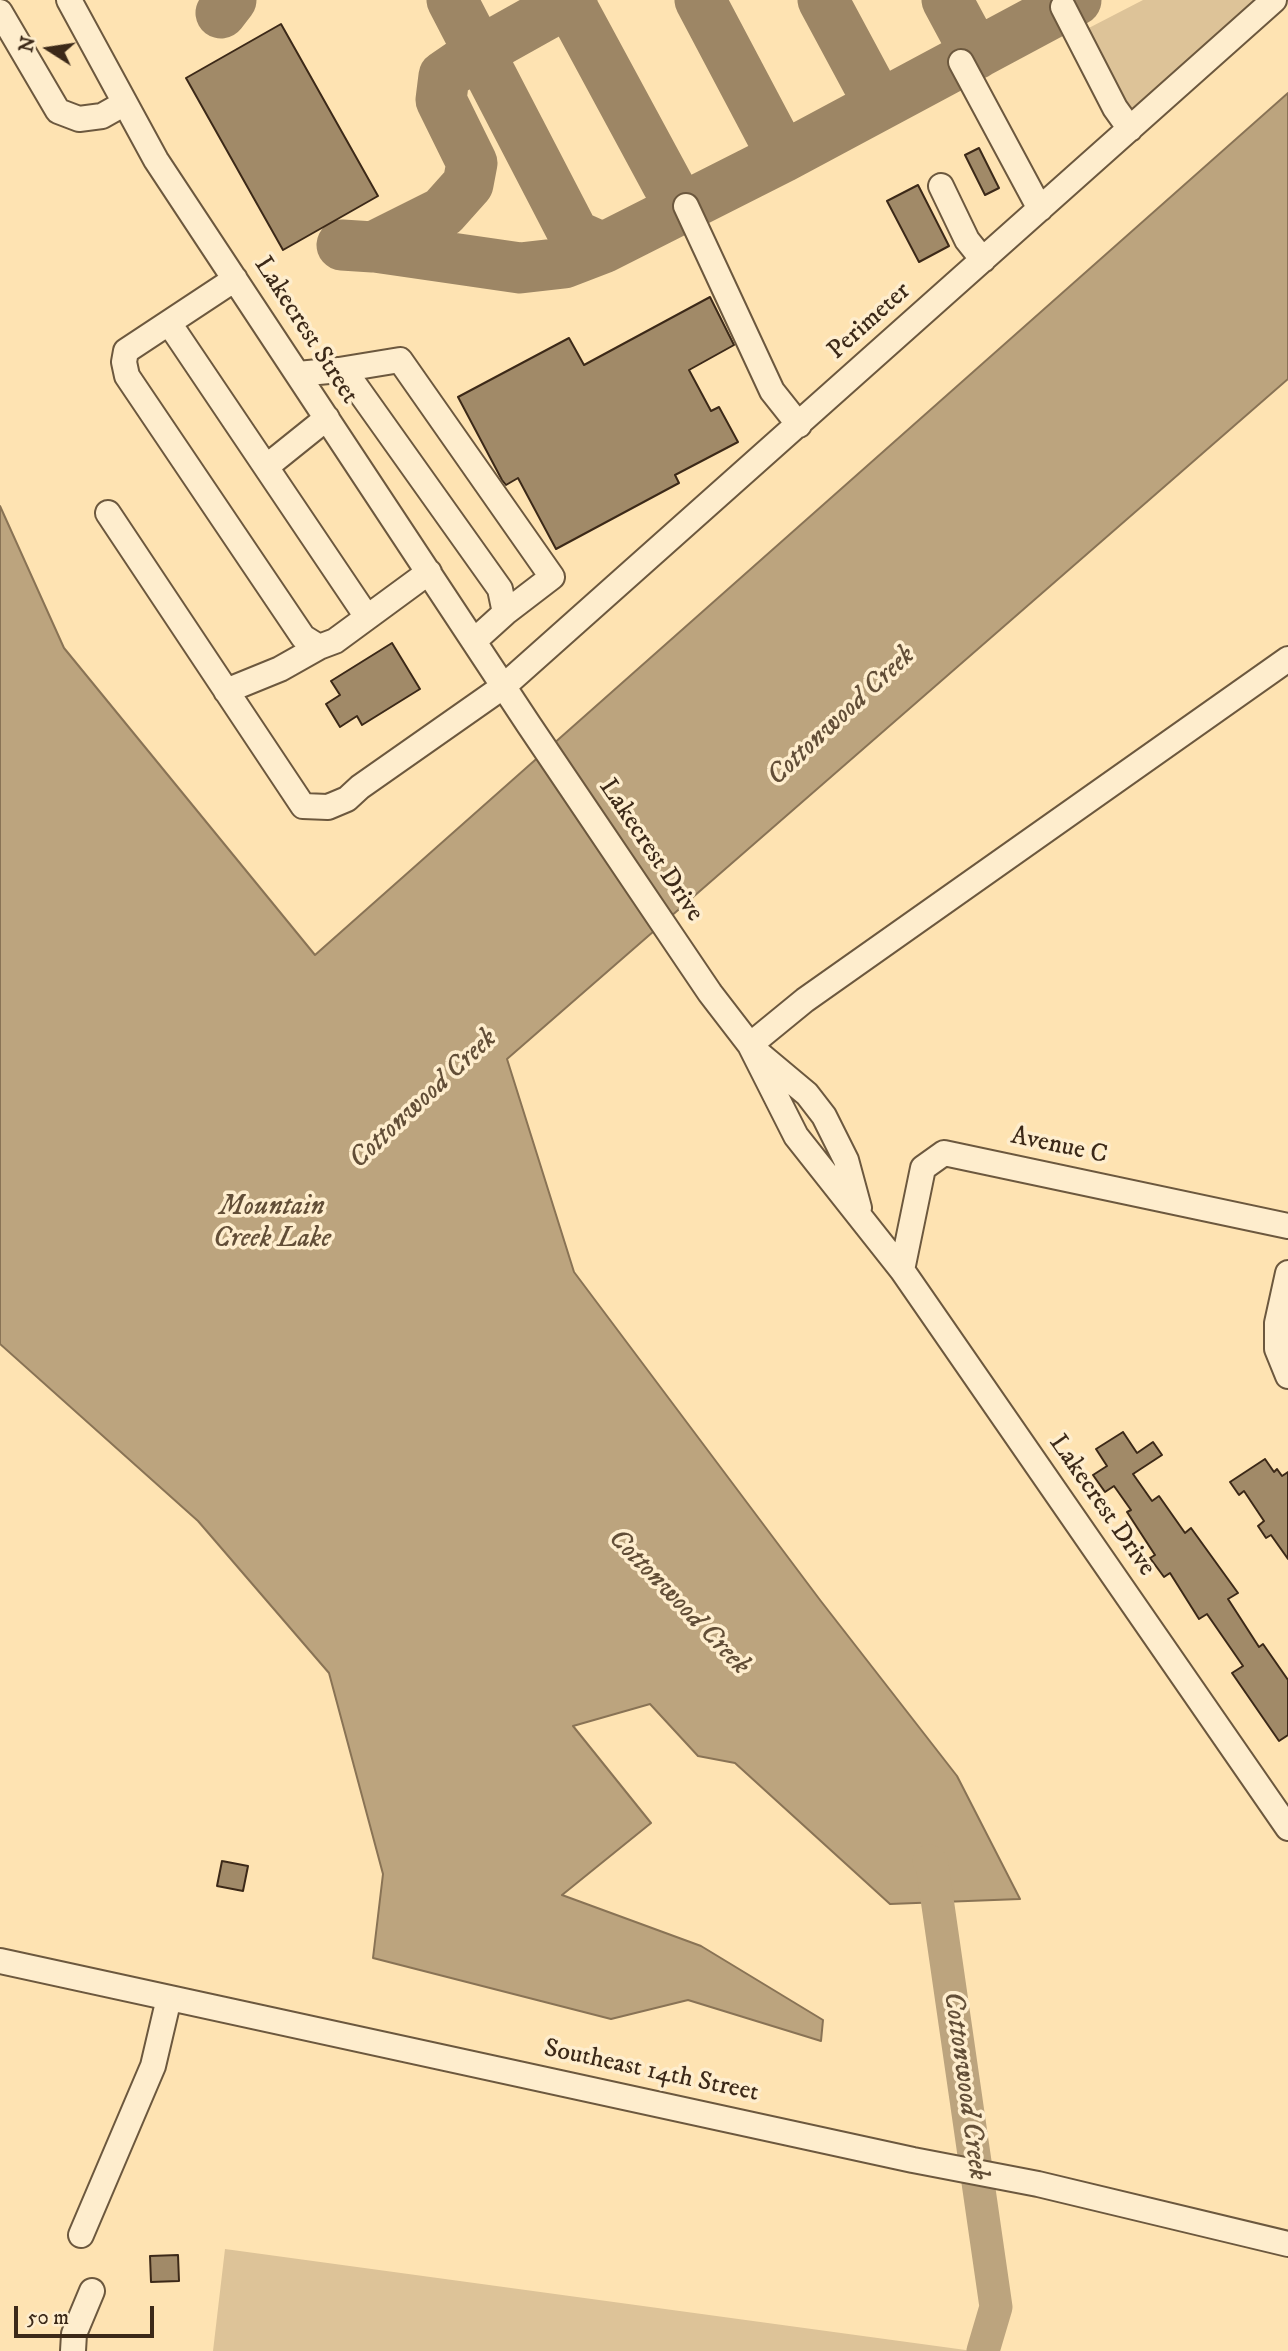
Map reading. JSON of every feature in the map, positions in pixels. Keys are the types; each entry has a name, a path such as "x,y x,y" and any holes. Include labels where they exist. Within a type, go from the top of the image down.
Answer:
{"street":[{"name":"Lakecrest Street","path":"69,0 156,160 504,686"},
{"name":"Perimeter","path":"226,691 303,806 328,807 347,799 360,787 504,686 1274,0"},
{"path":"1063,7 1115,108 1130,129"},
{"path":"0,12 58,111 79,119 102,116 125,103"},
{"path":"961,62 1040,209"},
{"path":"942,186 967,240 983,260"},
{"path":"686,206 772,391 799,425"},
{"path":"235,279 127,351 124,362 127,376 303,637 319,647"},
{"path":"169,323 367,617"},
{"path":"298,374 400,360 552,577 474,641"},
{"path":"340,370 352,381 500,589 505,613"},
{"path":"266,467 327,418"},
{"path":"108,513 226,691 280,669 335,641 429,572"},
{"path":"750,1045 805,1000 1288,659"},
{"name":"Lakecrest Drive","path":"504,686 710,993 750,1045 796,1136 902,1270 1288,1828"},
{"name":"Lakecrest Drive","path":"750,1045 807,1094 824,1116 846,1160 862,1220"},
{"name":"Avenue C","path":"902,1270 923,1168 944,1153 1288,1226"},
{"path":"1288,1273 1277,1323 1277,1349 1288,1376"},
{"name":"Southeast 14th Street","path":"0,1961 1038,2185 1288,2244"},
{"path":"81,2235 153,2066 169,1998"},
{"path":"73,2351 74,2334 92,2291"}],"shaded area":[{"path":"1143,0 1262,0 1139,110 1130,111 1083,31"},
{"path":"225,2249 973,2351 213,2351"}],"water":[{"name":"Mountain Creek Lake","path":"1288,93 1288,379 507,1059 574,1272 820,1600 957,1776 1020,1899 890,1904 735,1763 698,1756 650,1704 573,1726 651,1823 562,1895 701,1946 823,2020 821,2041 688,2000 611,2019 373,1958 383,1874 329,1673 198,1521 0,1344 0,506 64,648 315,955"}],"building":[{"path":"281,24 378,196 283,250 186,78"},
{"path":"979,148 999,188 985,195 965,155"},
{"path":"918,185 949,246 919,262 887,201"},
{"path":"710,297 734,345 689,370 711,411 719,407 738,442 675,475 679,483 556,549 518,478 506,485 502,480 458,397 569,338 584,365"},
{"path":"392,643 420,689 362,725 357,716 340,727 326,704 340,695 331,681"},
{"path":"1123,1432 1137,1453 1153,1442 1162,1455 1133,1474 1152,1501 1159,1496 1185,1533 1191,1528 1238,1593 1228,1599 1259,1647 1263,1644 1288,1680 1288,1735 1279,1741 1232,1673 1243,1666 1207,1614 1199,1619 1170,1573 1164,1577 1150,1558 1155,1555 1127,1512 1131,1510 1114,1486 1105,1492 1093,1475 1107,1466 1096,1449"},
{"path":"1265,1459 1274,1472 1277,1469 1282,1476 1288,1472 1288,1559 1271,1535 1266,1538 1258,1526 1264,1521 1244,1491 1239,1495 1230,1482"},
{"path":"222,1861 248,1866 243,1891 217,1886"},
{"path":"178,2255 179,2281 151,2282 150,2256"}],"waterway":[{"name":"Cottonwood Creek","path":"929,1861 932,1864 996,2307 983,2351"}],"taxiway":[{"path":"221,13 231,0"},
{"path":"452,0 574,235 603,248 783,157 1076,0"},
{"path":"568,0 681,209"},
{"path":"342,245 373,247 443,212 468,184 472,163 441,100 444,76 479,52 572,0"},
{"path":"700,0 783,157"},
{"path":"823,0 879,104"},
{"path":"947,0 976,54"},
{"path":"375,247 520,268 564,263 603,248"}]}
